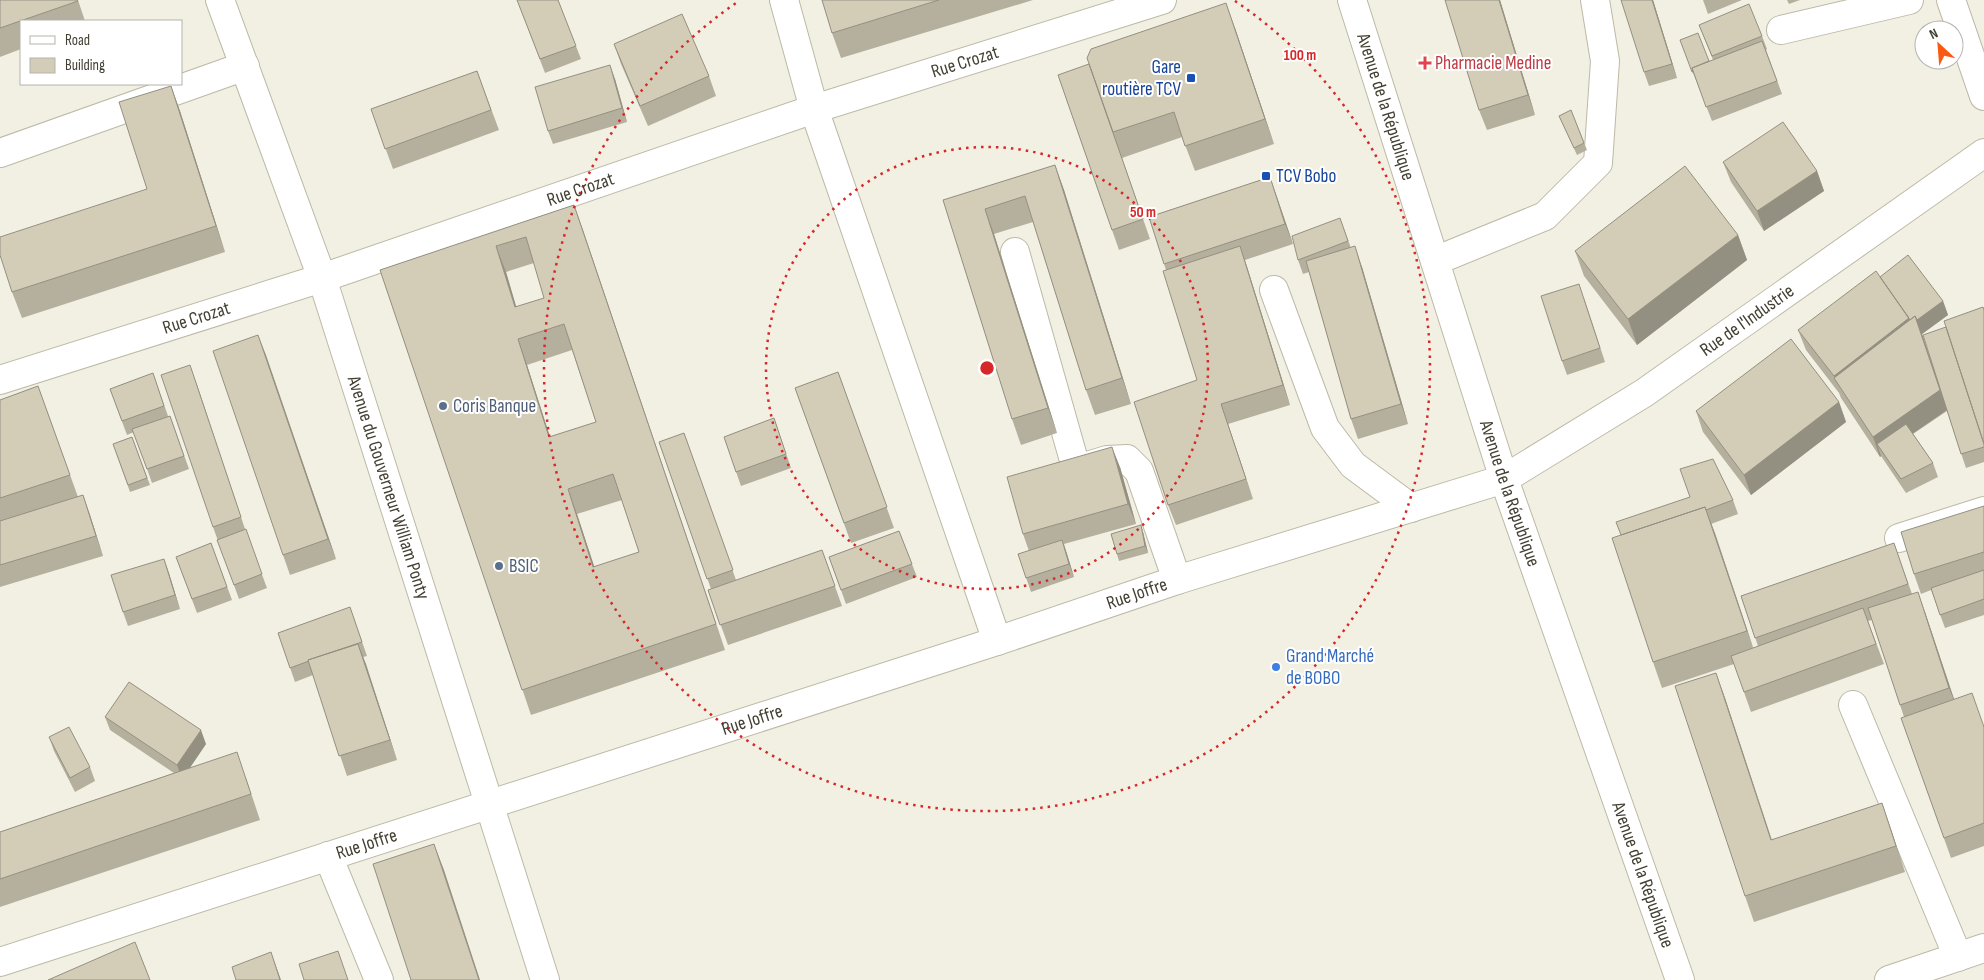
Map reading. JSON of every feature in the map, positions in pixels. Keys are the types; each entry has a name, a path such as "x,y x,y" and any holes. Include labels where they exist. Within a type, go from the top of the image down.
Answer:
{"street":[{"name":"Avenue du Gouverneur William Ponty","path":"220,0 322,278 545,980"},
{"path":"784,0 814,109 997,641"},
{"name":"Rue Crozat","path":"0,380 322,278 814,109 1162,0"},
{"name":"Avenue de la République","path":"1352,0 1504,479 1680,980"},
{"path":"1435,261 1545,216 1598,163 1605,61 1595,0"},
{"path":"1781,30 1909,0"},
{"path":"1952,0 1984,96"},
{"path":"0,153 245,66"},
{"name":"Rue de l'Industrie","path":"1504,479 1644,393 1984,153"},
{"path":"1015,252 1075,464 1084,467 1107,460 1127,459 1139,471 1178,580"},
{"path":"1274,290 1325,428 1353,465 1411,508"},
{"name":"Rue Joffre","path":"0,962 997,641 1178,580 1504,479"},
{"path":"1899,538 1984,511"},
{"path":"1853,705 1958,957"},
{"path":"328,856 379,980"},
{"path":"1889,980 1984,948"}],"building":[{"path":"0,0 78,1 20,20 0,28"},
{"path":"517,0 558,0 576,46 540,59"},
{"path":"822,0 939,0 832,33"},
{"path":"1445,0 1499,0 1528,95 1479,110"},
{"path":"1621,0 1652,0 1672,64 1644,72"},
{"path":"1226,3 1265,119 1185,146 1174,112 1113,132 1087,58 1091,49"},
{"path":"1749,4 1762,36 1712,56 1699,25"},
{"path":"682,14 709,76 640,106 614,44"},
{"path":"1698,33 1709,61 1692,68 1692,72 1680,40"},
{"path":"1762,41 1777,81 1706,107 1692,68"},
{"path":"1089,64 1143,219 1112,230 1058,75"},
{"path":"610,65 622,108 548,131 535,87"},
{"path":"477,71 491,110 385,149 371,109"},
{"path":"171,86 216,226 12,292 0,255 0,237 147,189 119,102"},
{"path":"1571,110 1584,143 1574,148 1559,116"},
{"path":"1783,122 1817,171 1757,211 1723,162"},
{"path":"1055,165 1122,378 1086,390 1025,196 985,209 1048,408 1012,419 943,200"},
{"path":"1685,166 1738,235 1628,319 1575,251"},
{"path":"1270,177 1285,224 1164,264 1149,217"},
{"path":"574,205 716,624 522,690 380,270","holes":["526,237 544,298 515,307 496,246","564,324 596,422 549,437 518,339","613,474 639,552 593,567 568,489"]},
{"path":"1340,218 1348,241 1298,260 1292,236"},
{"path":"1240,246 1283,385 1221,404 1246,479 1168,505 1134,402 1197,380 1163,271"},
{"path":"1355,246 1401,404 1351,419 1306,261"},
{"path":"1908,255 1943,301 1917,320 1915,316 1910,320 1880,277"},
{"path":"1876,271 1909,318 1834,376 1798,330"},
{"path":"1579,284 1600,348 1562,361 1541,296"},
{"path":"1983,307 1984,310 1984,444 1944,321"},
{"path":"1915,316 1940,390 1873,437 1834,378"},
{"path":"1946,327 1984,444 1984,447 1961,454 1923,335"},
{"path":"258,335 328,539 283,555 213,351"},
{"path":"1791,339 1839,402 1744,475 1696,411"},
{"path":"190,365 241,517 213,527 161,375"},
{"path":"838,372 887,507 844,523 795,388"},
{"path":"153,373 164,406 122,421 110,389"},
{"path":"38,386 70,475 0,498 0,400"},
{"path":"170,416 184,456 147,469 132,429"},
{"path":"774,418 786,454 736,472 724,437"},
{"path":"1906,424 1933,463 1901,479 1877,444"},
{"path":"684,433 733,570 707,579 659,442"},
{"path":"132,437 147,478 128,485 113,444"},
{"path":"1112,447 1128,504 1023,534 1007,477"},
{"path":"1713,459 1733,500 1706,510 1705,507 1621,535 1616,522 1690,497 1680,469"},
{"path":"83,495 96,536 0,565 0,521"},
{"path":"1984,506 1984,552 1914,574 1901,532"},
{"path":"1705,507 1747,631 1653,662 1612,538"},
{"path":"1141,525 1145,546 1117,554 1111,534"},
{"path":"246,529 262,574 234,585 217,540"},
{"path":"899,531 912,564 841,590 829,557"},
{"path":"1062,540 1069,564 1026,578 1018,554"},
{"path":"211,543 227,587 192,599 176,557"},
{"path":"1894,543 1908,584 1755,638 1741,596"},
{"path":"822,550 835,586 720,625 708,590"},
{"path":"164,559 175,595 123,612 111,575"},
{"path":"1984,570 1984,599 1940,615 1931,588"},
{"path":"1918,592 1949,688 1900,705 1868,608"},
{"path":"350,607 362,642 290,668 278,633"},
{"path":"1863,608 1876,644 1744,692 1731,656"},
{"path":"358,644 390,740 339,756 308,660"},
{"path":"1716,673 1771,840 1882,803 1896,846 1745,896 1675,686"},
{"path":"129,682 201,730 177,765 105,717"},
{"path":"1972,693 1984,727 1984,823 1944,838 1901,718"},
{"path":"69,727 90,767 70,778 49,737"},
{"path":"237,752 251,794 0,879 0,832"},
{"path":"434,844 479,980 411,980 373,864"},
{"path":"135,942 150,980 48,980"},
{"path":"338,951 348,980 304,980 299,964"},
{"path":"271,952 280,980 236,980 232,967"}],"place":[{"name":"Pharmacie Medine","path":"1425,63"},
{"name":"Gare routière TCV","path":"1191,78"},
{"name":"TCV Bobo","path":"1266,176"},
{"name":"Coris Banque","path":"443,406"},
{"name":"BSIC","path":"499,566"},
{"name":"Grand Marché de BOBO","path":"1276,667"}]}
